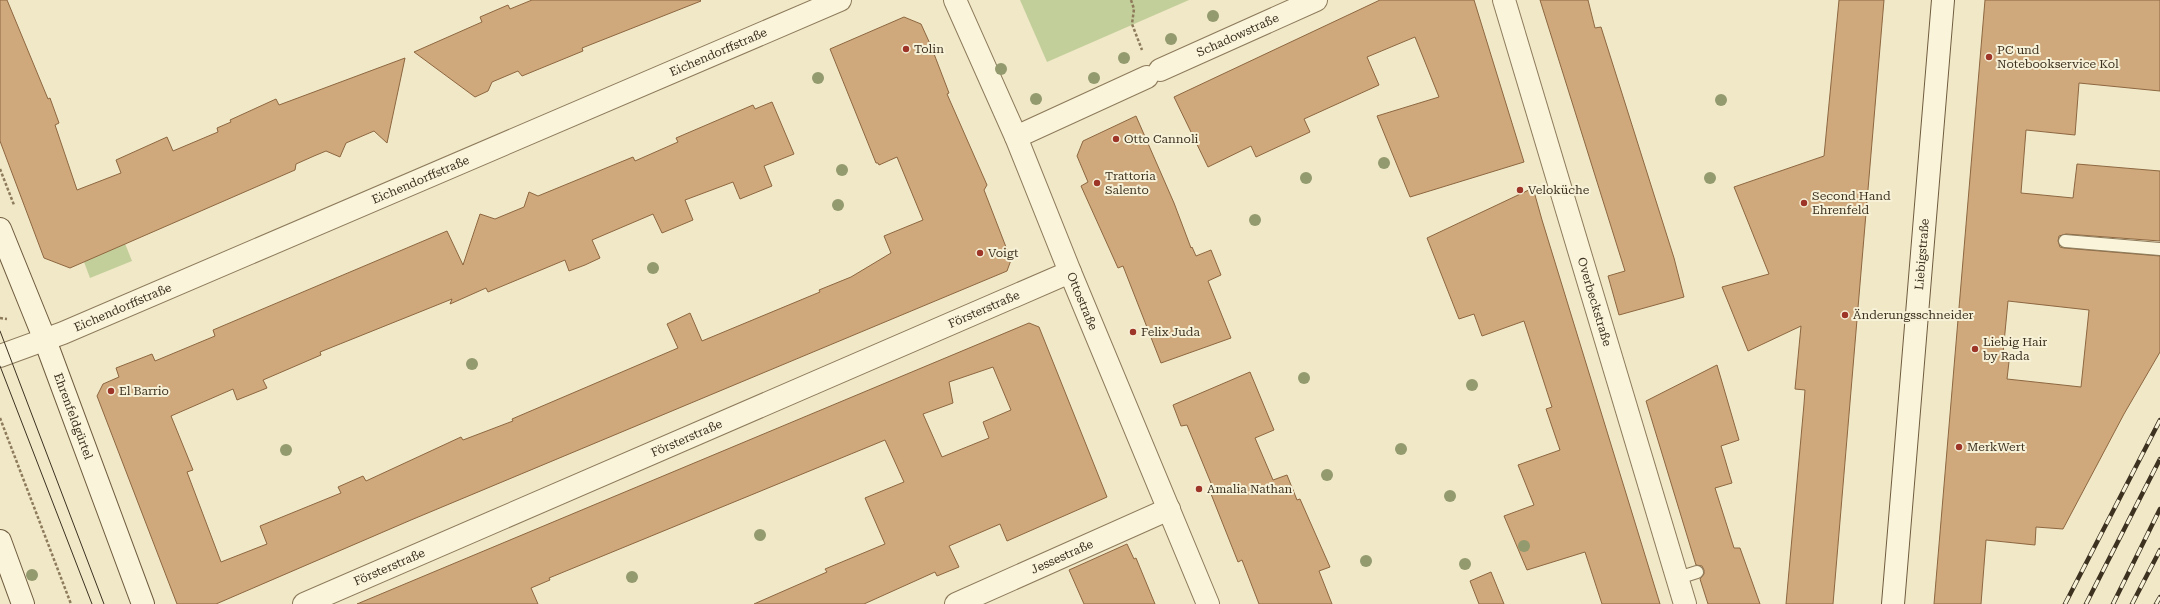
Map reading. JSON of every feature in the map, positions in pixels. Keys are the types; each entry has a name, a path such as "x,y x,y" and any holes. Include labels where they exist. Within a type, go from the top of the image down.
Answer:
{"street":[{"name":"Eichendorffstraße","path":"0,356 45,340 840,0"},
{"name":"Ottostraße","path":"955,0 1016,136 1070,272 1208,604"},
{"name":"Schadowstraße","path":"1016,136 1316,0"},
{"name":"Overbeckstraße","path":"1504,0 1687,575 1686,604"},
{"name":"Liebigstraße","path":"1893,604 1943,0"},
{"name":"Ehrenfeldgürtel","path":"0,229 45,340 143,604"},
{"name":"Försterstraße","path":"304,604 1070,272"},
{"name":"Jessestraße","path":"956,604 1169,509"},
{"path":"0,541 24,604"}],"lane":[{"path":"2065,241 2160,249"}],"path":[{"path":"1131,0 1134,9 1132,24 1144,55"},
{"path":"0,418 71,604"}],"green space":[{"path":"1020,0 1189,0 1047,62"},
{"path":"122,236 132,261 90,278 84,262 85,260"}],"building":[{"path":"0,0 7,0 48,99 50,98 59,123 55,125 77,190 121,173 116,160 167,137 173,151 218,132 217,128 231,122 230,120 276,99 279,105 405,58 387,143 374,131 346,143 340,157 326,151 296,164 295,170 70,268 44,258 0,141"},
{"path":"532,0 701,1 582,48 583,51 522,76 518,71 492,82 488,91 475,97 414,52 482,22 480,17 508,5 510,9"},
{"path":"1380,0 1474,0 1524,162 1410,197 1377,116 1439,97 1415,37 1367,57 1379,85 1304,119 1310,132 1256,157 1251,146 1208,167 1174,97"},
{"path":"1540,0 1588,0 1595,28 1601,27 1674,258 1684,297 1619,315 1608,276 1625,271"},
{"path":"1839,0 1884,0 1833,604 1786,604 1805,390 1795,389 1801,326 1748,351 1722,287 1769,274 1734,187 1824,156"},
{"path":"1985,0 2160,0 2160,91 2079,83 2075,135 2026,130 2021,193 2073,198 2077,164 2160,171 2160,241 2066,234 2059,236 2058,241 2060,247 2064,248 2160,256 2160,352 2124,414 2063,529 2036,527 2035,545 1986,540 1981,604 1934,604","holes":["2008,301 2089,310 2081,387 2007,379 2010,353 2003,353"]},
{"path":"904,17 921,24 931,46 949,93 947,94 987,185 984,190 1011,260 1007,271 411,520 216,604 177,604 97,396 103,384 119,377 116,368 152,354 155,361 215,336 213,330 447,231 463,265 480,214 495,219 524,207 529,192 538,196 633,157 635,161 678,142 676,138 753,105 755,109 772,102 794,154 764,166 772,186 740,199 733,182 685,200 693,220 662,233 653,214 592,240 600,258 585,265 569,271 565,260 488,292 486,288 450,304 452,299 320,352 321,355 263,380 267,388 237,400 233,389 171,416 193,470 187,472 221,562 267,544 260,526 341,493 338,487 363,476 366,481 461,437 463,440 513,421 512,419 678,348 667,324 690,313 702,341 820,292 819,290 851,277 891,253 884,236 923,220 897,157 879,165 876,163 830,49"},
{"path":"1136,116 1174,203 1191,248 1192,247 1196,256 1211,250 1221,275 1208,281 1231,338 1161,363 1123,266 1118,268 1081,186 1088,182 1077,156 1083,141"},
{"path":"1533,188 1660,604 1602,604 1585,552 1527,570 1504,516 1534,505 1518,465 1560,450 1546,409 1552,407 1524,321 1482,336 1474,314 1459,319 1427,238"},
{"path":"1029,323 1039,327 1107,497 1007,541 1000,524 949,546 959,567 937,576 935,572 864,604 754,604 827,572 825,569 885,544 865,498 904,482 885,440 549,578 550,580 531,588 538,604 357,604","holes":["993,367 1011,410 983,422 989,438 942,457 923,414 953,403 949,382"]},
{"path":"1717,365 1739,440 1721,446 1732,483 1715,488 1734,548 1740,548 1760,604 1708,604 1700,579 1704,574 1704,570 1702,566 1696,565 1646,401"},
{"path":"1250,372 1274,430 1255,438 1273,480 1287,475 1297,500 1300,499 1330,567 1319,571 1332,604 1259,604 1242,560 1238,562 1209,489 1213,488 1187,425 1181,426 1173,405"},
{"path":"1127,544 1134,559 1136,558 1155,604 1084,604 1069,570"},
{"path":"1491,572 1504,604 1479,604 1470,581"}],"tram line":[{"path":"0,331 104,604"},
{"path":"0,366 92,604"}],"railway":[{"path":"2065,604 2160,420"},
{"path":"2086,604 2160,459"},
{"path":"2113,604 2160,509"},
{"path":"2132,604 2160,550"},
{"path":"2156,604 2160,597"}],"place":[{"name":"Tolin","path":"906,49"},
{"name":"PC und Notebookservice Kol","path":"1989,57"},
{"name":"Otto Cannoli","path":"1116,139"},
{"name":"Trattoria Salento","path":"1097,183"},
{"name":"Veloküche","path":"1520,190"},
{"name":"Second Hand Ehrenfeld","path":"1804,203"},
{"name":"Voigt","path":"980,253"},
{"name":"Änderungsschneider","path":"1845,315"},
{"name":"Felix Juda","path":"1133,332"},
{"name":"Liebig Hair by Rada","path":"1975,349"},
{"name":"El Barrio","path":"111,391"},
{"name":"MerkWert","path":"1959,447"},
{"name":"Amalia Nathan","path":"1199,489"}]}
